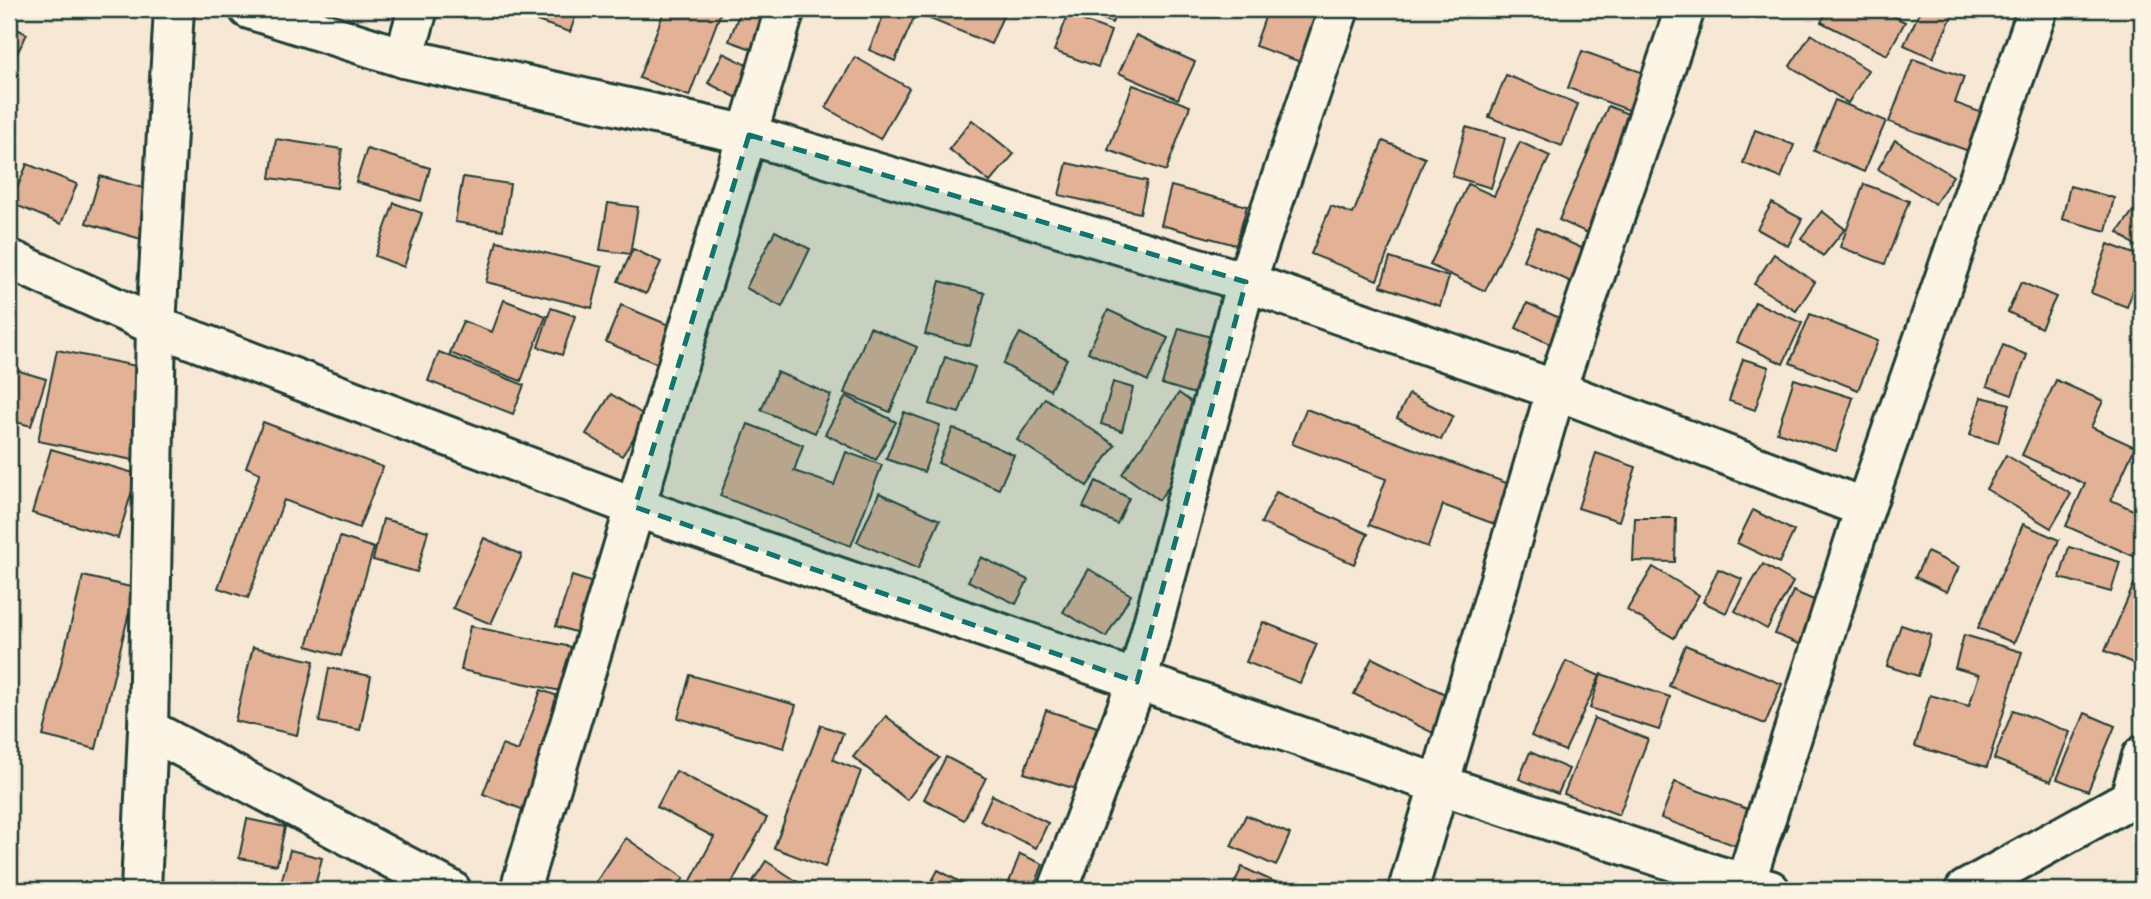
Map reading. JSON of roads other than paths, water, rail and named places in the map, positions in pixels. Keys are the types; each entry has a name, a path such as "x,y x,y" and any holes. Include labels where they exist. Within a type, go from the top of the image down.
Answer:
{"street":[{"path":"141,890 148,729 156,326 174,9"},
{"path":"249,9 404,58 749,135 1246,282 1556,390 1865,508"},
{"path":"404,58 418,9"},
{"path":"520,890 785,9"},
{"path":"1058,890 1137,682 1246,282 1339,9"},
{"path":"1408,890 1556,390 1685,9"},
{"path":"9,259 156,326 635,507 1137,682 1753,888 1865,508 2038,9"},
{"path":"148,729 451,890"},
{"path":"1965,890 2136,795 2142,756"}]}
